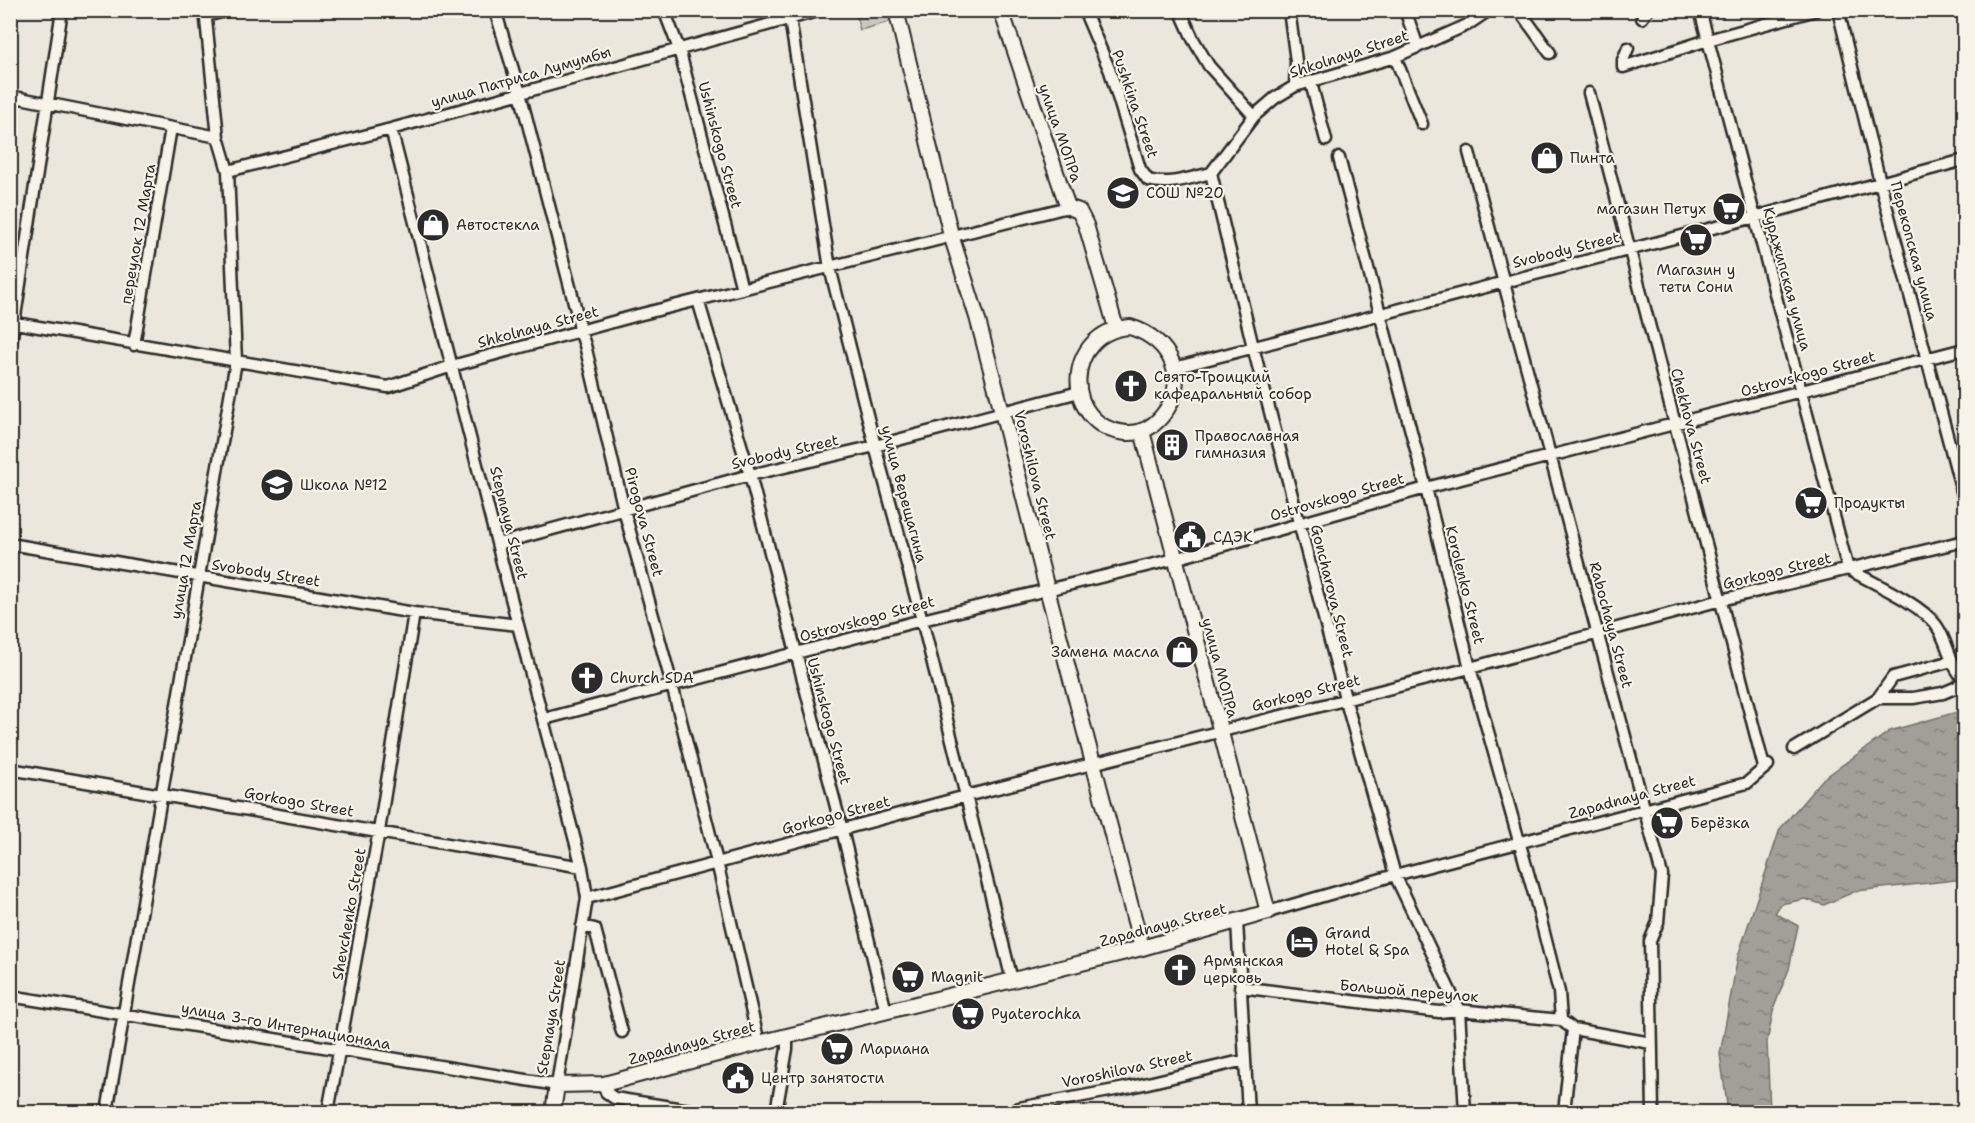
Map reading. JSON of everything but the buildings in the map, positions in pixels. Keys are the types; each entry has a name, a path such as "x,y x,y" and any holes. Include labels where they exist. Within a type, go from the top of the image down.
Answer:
{"main road":[{"name":"Voroshilova Street","path":"896,10 951,235 977,317 1142,948"},
{"name":"улица МОПРа","path":"1001,10 1068,207 1078,211 1086,225 1116,328"},
{"path":"1130,327 1158,341 1169,353 1174,368 1171,399 1164,413 1155,424 1142,431 1117,432 1106,427 1090,415 1079,392 1079,370 1084,356 1101,334 1116,328 1130,327"},
{"name":"улица МОПРа","path":"1142,431 1268,912"},
{"name":"Zapadnaya Street","path":"557,1085 604,1084 759,1042 1142,948 1268,912"},
{"name":"Stepnaya Street","path":"552,1113 557,1085"}],"street":[{"path":"10,349 62,10"},
{"path":"206,13 229,10"},
{"name":"Pirogova Street","path":"495,10 520,93 585,345 624,510 672,685 717,862 759,1042"},
{"name":"Ushinskogo Street","path":"664,10 679,49 742,289"},
{"name":"улица Патриса Лумумбы","path":"228,171 392,129 679,49 789,15 822,10"},
{"name":"Pushkina Street","path":"1084,10 1110,71 1140,169 1148,180 1159,183 1171,182 1211,173"},
{"path":"1180,10 1209,66 1254,116"},
{"path":"1289,10 1296,61 1295,86"},
{"path":"1405,10 1418,47"},
{"name":"Shkolnaya Street","path":"1211,173 1254,116 1275,98 1295,86 1395,57 1467,25 1489,10"},
{"path":"1518,10 1550,53"},
{"name":"Курджипская улица","path":"1701,10 1848,569"},
{"path":"1628,48 1623,67 1708,40 1816,10"},
{"name":"Перекопская улица","path":"1838,10 1880,182 1965,500"},
{"name":"улица 12 Марта","path":"107,1113 236,361 228,171 218,137 206,13"},
{"name":"улица Верещагина","path":"789,15 830,268 922,620 1012,980"},
{"path":"1395,57 1422,124"},
{"path":"1311,82 1326,140"},
{"name":"Chekhova Street","path":"1589,93 1766,766"},
{"path":"10,96 218,137"},
{"name":"переулок 12 Марта","path":"134,345 171,128"},
{"name":"Stepnaya Street","path":"392,129 582,867 587,898 557,1085"},
{"name":"Rabochaya Street","path":"1469,152 1662,875 1658,922 1650,941 1653,1113"},
{"name":"Korolenko Street","path":"1339,158 1426,488 1470,668 1520,843 1559,992 1562,1008 1561,1020"},
{"name":"Svobody Street","path":"1174,368 1965,160"},
{"name":"Goncharova Street","path":"1211,173 1299,523 1395,875 1459,1010 1465,1113"},
{"name":"Shkolnaya Street","path":"13,323 388,387 452,366 580,331 1068,207"},
{"name":"Ushinskogo Street","path":"698,300 750,475 842,830 886,1012"},
{"name":"Ostrovskogo Street","path":"544,719 922,620 1174,559 1426,488 1965,349"},
{"name":"Svobody Street","path":"498,544 750,475 875,446 1079,392"},
{"name":"Gorkogo Street","path":"587,898 1219,730 1470,668 1721,600 1965,541"},
{"name":"Svobody Street","path":"10,544 414,613 518,625"},
{"path":"1848,569 1927,614 1938,627 1952,661 1964,679 1957,687 1943,693 1913,698 1878,698"},
{"name":"Shevchenko Street","path":"328,1113 379,831 414,613"},
{"path":"1794,749 1878,698 1893,677 1952,661"},
{"name":"Zapadnaya Street","path":"1268,912 1395,875 1747,783 1766,766"},
{"name":"Gorkogo Street","path":"10,769 582,867"},
{"path":"1237,922 1248,1113"},
{"path":"582,926 595,929 622,1032"},
{"name":"Большой переулок","path":"1240,987 1439,1012 1459,1010 1561,1020"},
{"name":"улица 3-го Интернационала","path":"10,996 557,1085"},
{"path":"1561,1020 1573,1029 1651,1043"},
{"path":"1564,1113 1573,1029"},
{"path":"776,1113 787,1049 787,1036"},
{"name":"Voroshilova Street","path":"1013,1111 1131,1087 1245,1059"},
{"path":"604,1084 606,1092 614,1098 702,1113"}],"green space":[{"path":"855,11 891,11 893,21 860,30"}],"water":[{"path":"1964,710 1964,879 1856,891 1824,905 1805,899 1781,904 1775,913 1798,926 1789,969 1774,1007 1767,1042 1770,1112 1728,1112 1720,1054 1738,956 1780,829 1823,779 1890,731"}],"place":[{"name":"Пинта","path":"1547,158"},
{"name":"СОШ №20","path":"1123,193"},
{"name":"магазин Петух","path":"1729,209"},
{"name":"Автостекла","path":"433,225"},
{"name":"Магазин у тети Сони","path":"1696,240"},
{"name":"Свято-Троицкий кафедральный собор","path":"1131,386"},
{"name":"Православная гимназия","path":"1172,445"},
{"name":"Школа №12","path":"277,485"},
{"name":"Продукты","path":"1811,503"},
{"name":"СДЭК","path":"1190,537"},
{"name":"Замена масла","path":"1182,652"},
{"name":"Church SDA","path":"587,678"},
{"name":"Берёзка","path":"1667,823"},
{"name":"Grand Hotel & Spa","path":"1302,942"},
{"name":"Армянская церковь","path":"1180,970"},
{"name":"Magnit","path":"908,977"},
{"name":"Pyaterochka","path":"968,1014"},
{"name":"Мариана","path":"837,1049"},
{"name":"Центр занятости","path":"738,1078"}]}
